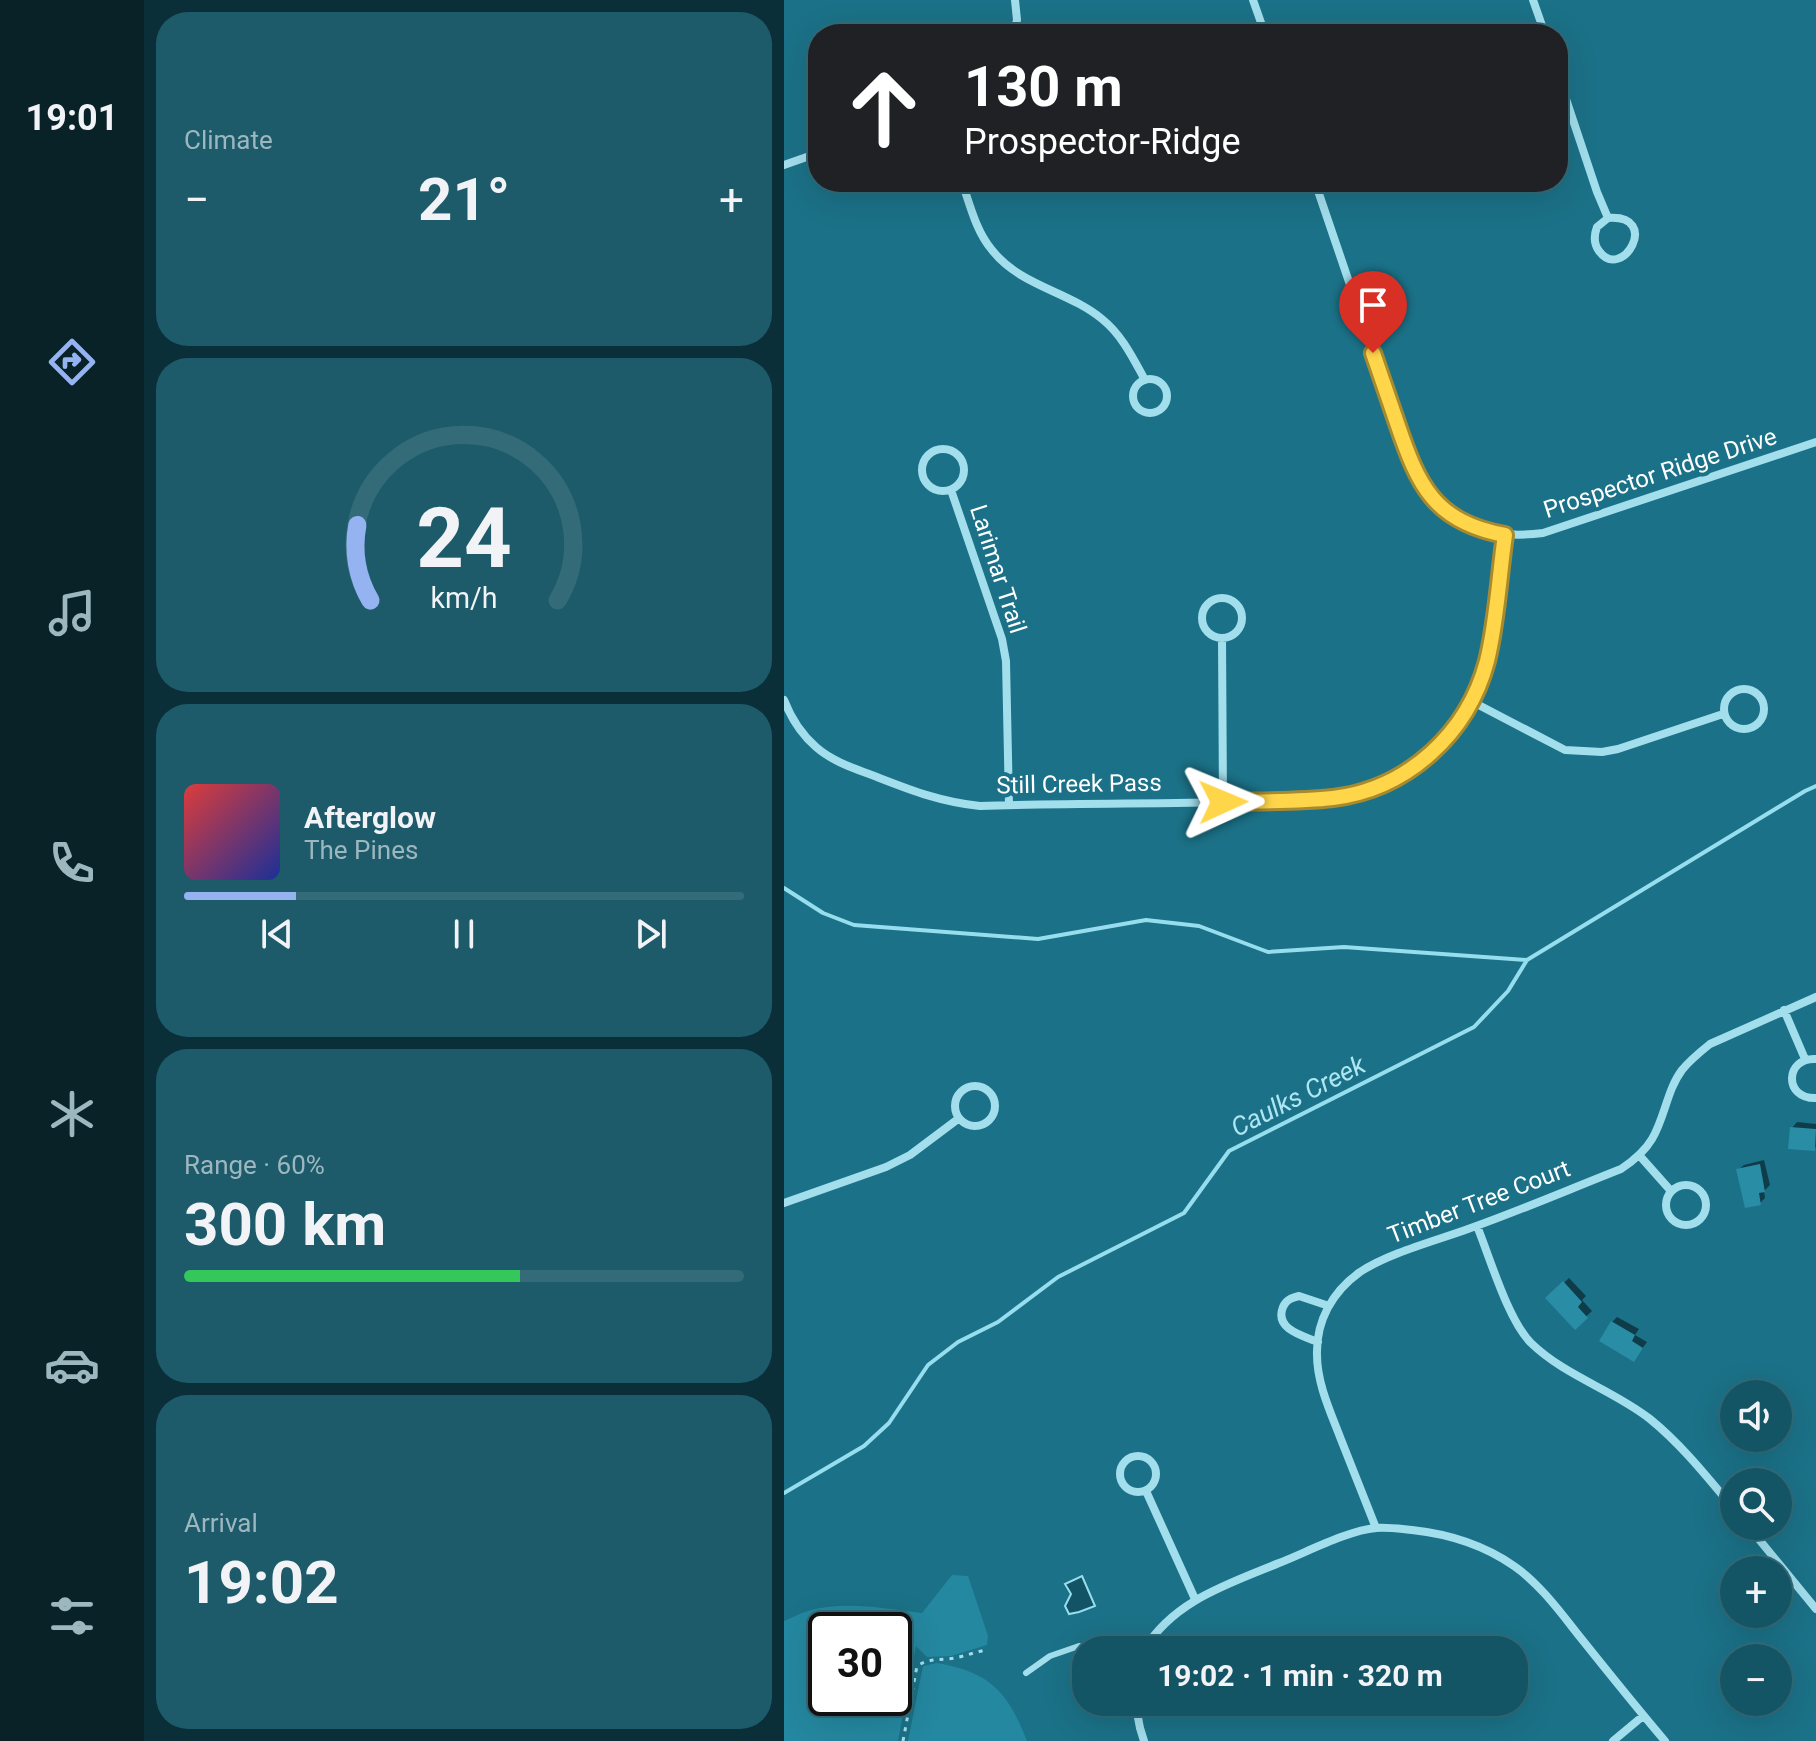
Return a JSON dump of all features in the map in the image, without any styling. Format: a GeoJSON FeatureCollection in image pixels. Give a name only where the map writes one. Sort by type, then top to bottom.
{"type":"FeatureCollection","features":[{"type":"Feature","properties":{"kind":"street"},"geometry":{"type":"LineString","coordinates":[[1015,0],[1016,24]]}},
{"type":"Feature","properties":{"kind":"street"},"geometry":{"type":"LineString","coordinates":[[1253,0],[1261,24]]}},
{"type":"Feature","properties":{"kind":"street"},"geometry":{"type":"LineString","coordinates":[[1533,0],[1541,24]]}},
{"type":"Feature","properties":{"kind":"street"},"geometry":{"type":"LineString","coordinates":[[1568,105],[1608,218]]}},
{"type":"Feature","properties":{"kind":"street"},"geometry":{"type":"LineString","coordinates":[[784,165],[808,157]]}},
{"type":"Feature","properties":{"kind":"street"},"geometry":{"type":"LineString","coordinates":[[965,192],[977,226],[991,250],[1013,271],[1100,316],[1129,349],[1145,380]]}},
{"type":"Feature","properties":{"kind":"street","name":"Prospector Ridge Drive"},"geometry":{"type":"LineString","coordinates":[[1318,192],[1412,467],[1435,501],[1452,515],[1475,527],[1505,535],[1524,536],[1560,529],[1816,442]]}},
{"type":"Feature","properties":{"kind":"street"},"geometry":{"type":"LineString","coordinates":[[1608,218],[1625,220],[1634,231],[1633,247],[1622,257],[1603,255],[1594,241],[1597,227],[1608,218]]}},
{"type":"Feature","properties":{"kind":"street"},"geometry":{"type":"LineString","coordinates":[[1145,380],[1156,380],[1167,393],[1165,405],[1156,413],[1140,411],[1133,401],[1135,387],[1145,380]]}},
{"type":"Feature","properties":{"kind":"street"},"geometry":{"type":"LineString","coordinates":[[936,450],[953,451],[964,463],[963,479],[951,490],[942,492],[931,488],[923,477],[922,464],[936,450]]}},
{"type":"Feature","properties":{"kind":"street","name":"Larimar Trail"},"geometry":{"type":"LineString","coordinates":[[951,490],[1002,639],[1006,661],[1009,805]]}},
{"type":"Feature","properties":{"kind":"street","name":"Still Creek Pass"},"geometry":{"type":"LineString","coordinates":[[784,700],[792,718],[816,748],[849,766],[953,803],[980,806],[1333,798],[1376,788],[1406,772],[1432,753],[1461,720],[1487,660],[1505,535]]}},
{"type":"Feature","properties":{"kind":"street"},"geometry":{"type":"LineString","coordinates":[[1220,598],[1234,602],[1241,612],[1236,631],[1222,638],[1209,634],[1202,622],[1204,609],[1209,602],[1220,598]]}},
{"type":"Feature","properties":{"kind":"street"},"geometry":{"type":"LineString","coordinates":[[1222,638],[1223,802]]}},
{"type":"Feature","properties":{"kind":"street"},"geometry":{"type":"LineString","coordinates":[[1746,688],[1754,691],[1764,703],[1762,718],[1752,728],[1734,728],[1727,723],[1723,714],[1730,695],[1738,690],[1746,688]]}},
{"type":"Feature","properties":{"kind":"street"},"geometry":{"type":"LineString","coordinates":[[1471,701],[1565,750],[1582,752],[1618,749],[1723,714]]}},
{"type":"Feature","properties":{"kind":"street","name":"Timber Tree Court"},"geometry":{"type":"LineString","coordinates":[[1376,1528],[1327,1402],[1317,1357],[1323,1316],[1344,1287],[1359,1273],[1379,1262],[1621,1169],[1639,1155],[1651,1140],[1678,1077],[1696,1056],[1710,1044],[1816,997]]}},
{"type":"Feature","properties":{"kind":"street"},"geometry":{"type":"LineString","coordinates":[[1784,1010],[1805,1059]]}},
{"type":"Feature","properties":{"kind":"street"},"geometry":{"type":"LineString","coordinates":[[1816,1059],[1805,1059],[1792,1074],[1793,1087],[1803,1096],[1816,1098]]}},
{"type":"Feature","properties":{"kind":"street"},"geometry":{"type":"LineString","coordinates":[[983,1087],[993,1096],[995,1110],[988,1122],[974,1126],[958,1119],[955,1101],[963,1089],[983,1087]]}},
{"type":"Feature","properties":{"kind":"street"},"geometry":{"type":"LineString","coordinates":[[784,1203],[886,1167],[910,1155],[958,1119]]}},
{"type":"Feature","properties":{"kind":"street"},"geometry":{"type":"LineString","coordinates":[[1639,1155],[1671,1191]]}},
{"type":"Feature","properties":{"kind":"street"},"geometry":{"type":"LineString","coordinates":[[1685,1184],[1703,1193],[1707,1207],[1700,1220],[1683,1225],[1671,1218],[1666,1203],[1671,1191],[1685,1184]]}},
{"type":"Feature","properties":{"kind":"street"},"geometry":{"type":"LineString","coordinates":[[1477,1226],[1509,1308],[1530,1342],[1561,1365],[1649,1418],[1720,1492]]}},
{"type":"Feature","properties":{"kind":"street"},"geometry":{"type":"LineString","coordinates":[[1318,1342],[1287,1328],[1281,1317],[1282,1310],[1287,1301],[1299,1296],[1329,1306]]}},
{"type":"Feature","properties":{"kind":"street"},"geometry":{"type":"LineString","coordinates":[[1145,1457],[1154,1466],[1156,1476],[1146,1491],[1129,1491],[1121,1482],[1120,1468],[1128,1458],[1145,1457]]}},
{"type":"Feature","properties":{"kind":"street"},"geometry":{"type":"LineString","coordinates":[[1146,1491],[1195,1599]]}},
{"type":"Feature","properties":{"kind":"street"},"geometry":{"type":"LineString","coordinates":[[1154,1636],[1163,1624],[1195,1599],[1353,1533],[1376,1528],[1423,1531],[1491,1551],[1517,1568],[1542,1591],[1665,1741]]}},
{"type":"Feature","properties":{"kind":"street"},"geometry":{"type":"LineString","coordinates":[[1759,1540],[1816,1609]]}},
{"type":"Feature","properties":{"kind":"street"},"geometry":{"type":"LineString","coordinates":[[1138,1716],[1144,1741]]}},
{"type":"Feature","properties":{"kind":"street"},"geometry":{"type":"LineString","coordinates":[[1613,1741],[1643,1716]]}},
{"type":"Feature","properties":{"kind":"lane"},"geometry":{"type":"LineString","coordinates":[[1026,1673],[1050,1656],[1072,1648]]}},
{"type":"Feature","properties":{"kind":"path"},"geometry":{"type":"LineString","coordinates":[[903,1741],[917,1666],[937,1658],[947,1659],[986,1650]]}},
{"type":"Feature","properties":{"kind":"shaded area"},"geometry":{"type":"Polygon","coordinates":[[[952,1575],[968,1576],[988,1636],[987,1645],[951,1656],[927,1657],[916,1646],[912,1667],[912,1612],[808,1612],[808,1716],[903,1716],[898,1741],[784,1741],[784,1621],[808,1611],[822,1608],[865,1606],[922,1613],[952,1575]]]}},
{"type":"Feature","properties":{"kind":"shaded area"},"geometry":{"type":"Polygon","coordinates":[[[1082,1576],[1095,1606],[1069,1614],[1065,1606],[1071,1594],[1065,1584],[1082,1576]]]}},
{"type":"Feature","properties":{"kind":"shaded area"},"geometry":{"type":"Polygon","coordinates":[[[937,1663],[971,1672],[995,1687],[1012,1709],[1027,1741],[908,1741],[923,1666],[937,1663]]]}},
{"type":"Feature","properties":{"kind":"building"},"geometry":{"type":"Polygon","coordinates":[[[1790,1127],[1816,1129],[1815,1151],[1788,1149],[1790,1127]]]}},
{"type":"Feature","properties":{"kind":"building"},"geometry":{"type":"Polygon","coordinates":[[[1760,1164],[1765,1192],[1759,1193],[1761,1205],[1745,1208],[1736,1169],[1760,1164]]]}},
{"type":"Feature","properties":{"kind":"building"},"geometry":{"type":"Polygon","coordinates":[[[1563,1281],[1582,1302],[1578,1307],[1588,1318],[1575,1330],[1545,1298],[1563,1281]]]}},
{"type":"Feature","properties":{"kind":"building"},"geometry":{"type":"Polygon","coordinates":[[[1611,1321],[1635,1335],[1632,1341],[1643,1348],[1634,1362],[1599,1341],[1611,1321]]]}},
{"type":"Feature","properties":{"kind":"waterway","name":"Caulks Creek"},"geometry":{"type":"LineString","coordinates":[[784,1493],[864,1446],[889,1423],[928,1365],[958,1342],[998,1322],[1058,1277],[1184,1213],[1229,1151],[1474,1027],[1508,991],[1527,960],[1816,786]]}},
{"type":"Feature","properties":{"kind":"waterway"},"geometry":{"type":"LineString","coordinates":[[784,888],[823,913],[854,925],[1038,939],[1146,920],[1199,926],[1268,952],[1344,947],[1527,960]]}},
{"type":"Feature","properties":{"kind":"route"},"geometry":{"type":"LineString","coordinates":[[1223,802],[1333,798],[1376,788],[1397,778],[1432,753],[1461,720],[1480,681],[1493,626],[1505,535],[1475,527],[1452,515],[1435,501],[1423,485],[1412,467],[1373,353]]}}]}
